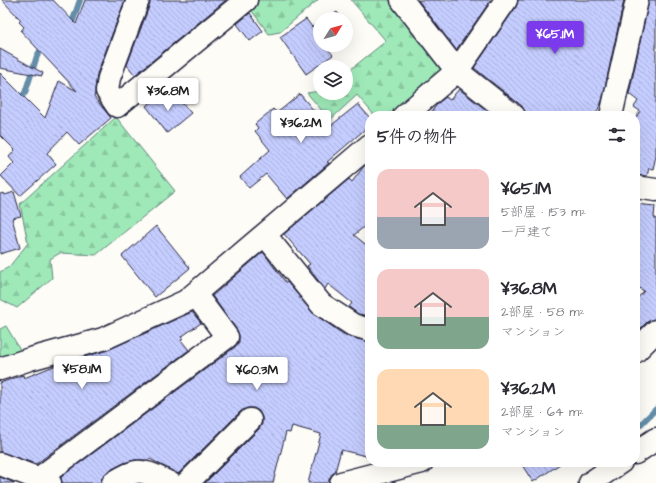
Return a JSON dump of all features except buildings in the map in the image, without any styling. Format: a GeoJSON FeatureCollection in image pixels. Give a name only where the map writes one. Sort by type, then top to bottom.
{"type":"FeatureCollection","features":[{"type":"Feature","properties":{"kind":"street"},"geometry":{"type":"LineString","coordinates":[[138,0],[109,78],[107,91],[117,106],[246,0]]}},
{"type":"Feature","properties":{"kind":"street"},"geometry":{"type":"LineString","coordinates":[[402,0],[457,71],[508,111]]}},
{"type":"Feature","properties":{"kind":"street"},"geometry":{"type":"LineString","coordinates":[[410,111],[457,71],[506,0]]}},
{"type":"Feature","properties":{"kind":"street"},"geometry":{"type":"LineString","coordinates":[[612,111],[637,0]]}},
{"type":"Feature","properties":{"kind":"street"},"geometry":{"type":"LineString","coordinates":[[0,369],[30,359],[103,339],[186,301],[204,284],[365,153]]}},
{"type":"Feature","properties":{"kind":"street"},"geometry":{"type":"LineString","coordinates":[[640,188],[656,190]]}},
{"type":"Feature","properties":{"kind":"street"},"geometry":{"type":"LineString","coordinates":[[265,235],[321,304],[353,325],[365,329]]}},
{"type":"Feature","properties":{"kind":"street"},"geometry":{"type":"LineString","coordinates":[[0,464],[44,481],[227,337],[195,294]]}},
{"type":"Feature","properties":{"kind":"street"},"geometry":{"type":"LineString","coordinates":[[640,347],[656,331]]}},
{"type":"Feature","properties":{"kind":"street"},"geometry":{"type":"LineString","coordinates":[[188,483],[250,420]]}},
{"type":"Feature","properties":{"kind":"street"},"geometry":{"type":"LineString","coordinates":[[640,450],[656,439]]}},
{"type":"Feature","properties":{"kind":"street"},"geometry":{"type":"LineString","coordinates":[[341,483],[403,467]]}},
{"type":"Feature","properties":{"kind":"street"},"geometry":{"type":"LineString","coordinates":[[590,483],[614,467]]}},
{"type":"Feature","properties":{"kind":"street"},"geometry":{"type":"LineString","coordinates":[[113,483],[132,472],[139,471],[170,483]]}},
{"type":"Feature","properties":{"kind":"green space"},"geometry":{"type":"Polygon","coordinates":[[[257,0],[318,0],[280,32],[269,34],[249,7],[257,0]]]}},
{"type":"Feature","properties":{"kind":"green space"},"geometry":{"type":"Polygon","coordinates":[[[351,0],[389,0],[440,67],[442,75],[399,111],[371,111],[357,95],[353,99],[353,67],[386,41],[351,0]]]}},
{"type":"Feature","properties":{"kind":"green space"},"geometry":{"type":"Polygon","coordinates":[[[313,92],[313,100],[352,100],[330,120],[307,93],[313,92]]]}},
{"type":"Feature","properties":{"kind":"green space"},"geometry":{"type":"Polygon","coordinates":[[[116,117],[175,191],[96,255],[60,253],[50,259],[52,278],[17,308],[0,299],[0,272],[9,267],[28,243],[20,204],[116,117]]]}},
{"type":"Feature","properties":{"kind":"green space"},"geometry":{"type":"Polygon","coordinates":[[[6,326],[21,351],[0,357],[0,329],[6,326]]]}},
{"type":"Feature","properties":{"kind":"waterway"},"geometry":{"type":"LineString","coordinates":[[68,25],[73,20],[80,0]]}},
{"type":"Feature","properties":{"kind":"waterway"},"geometry":{"type":"LineString","coordinates":[[17,101],[25,93],[37,56],[40,51],[46,47]]}},
{"type":"Feature","properties":{"kind":"waterway"},"geometry":{"type":"LineString","coordinates":[[640,424],[656,409]]}}]}
